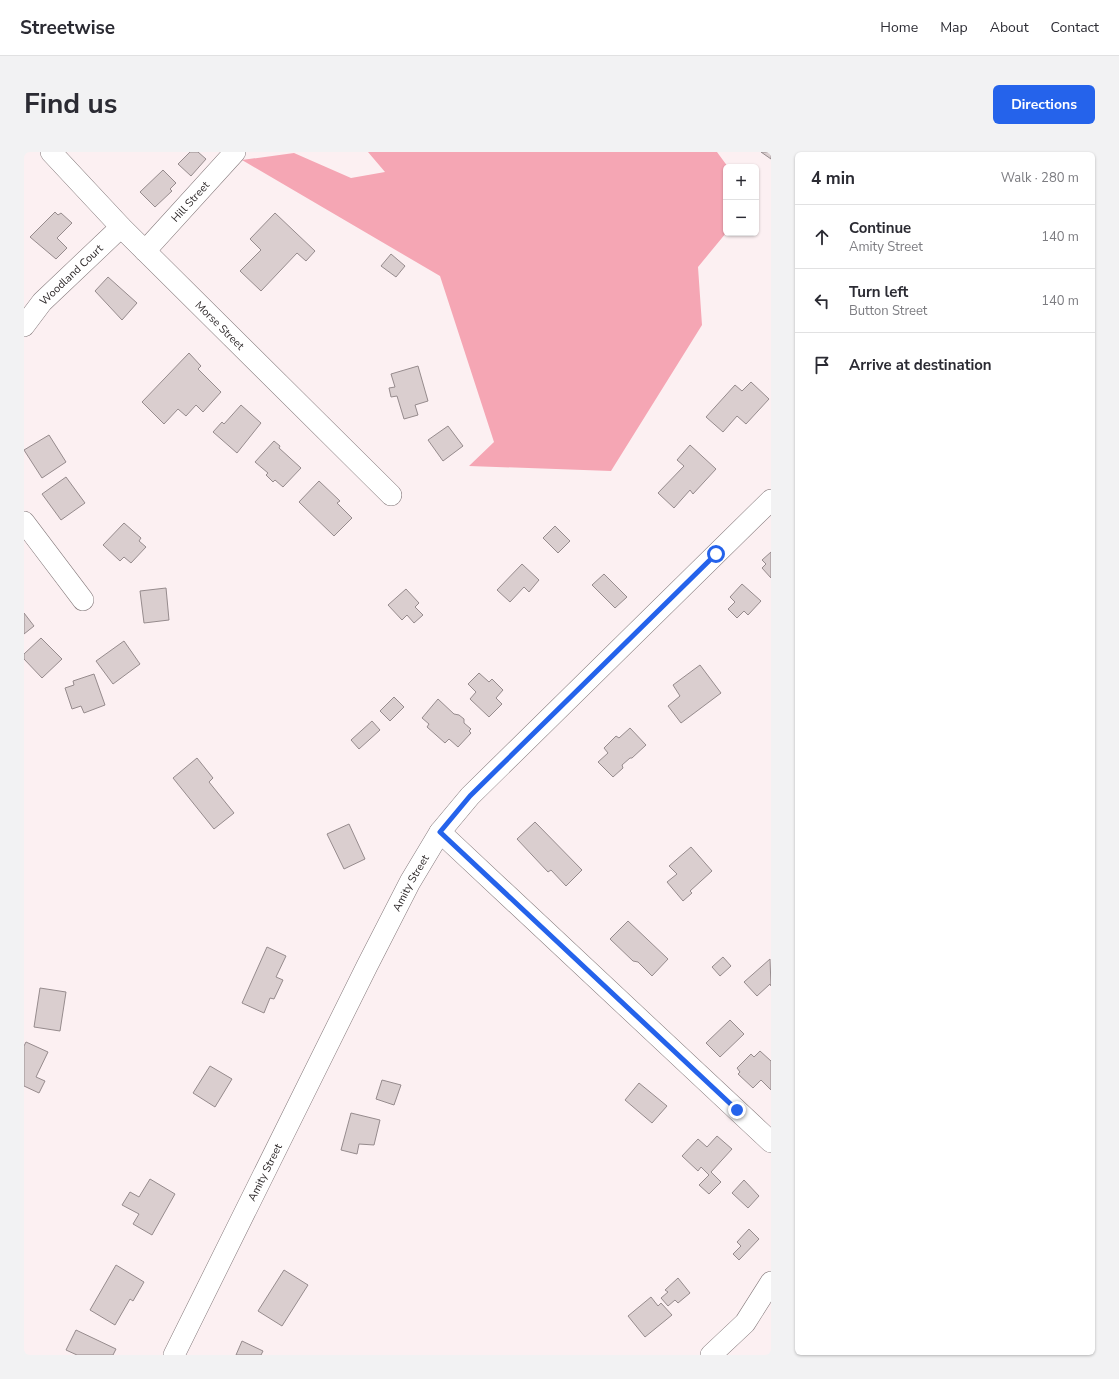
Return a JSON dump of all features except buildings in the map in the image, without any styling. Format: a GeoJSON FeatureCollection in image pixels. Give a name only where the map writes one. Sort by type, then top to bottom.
{"type":"FeatureCollection","features":[{"type":"Feature","properties":{"kind":"street","name":"Morse Street"},"geometry":{"type":"LineString","coordinates":[[51,152],[121,227],[391,495]]}},
{"type":"Feature","properties":{"kind":"street","name":"Hill Street"},"geometry":{"type":"LineString","coordinates":[[145,250],[235,152]]}},
{"type":"Feature","properties":{"kind":"street","name":"Woodland Court"},"geometry":{"type":"LineString","coordinates":[[24,326],[42,302],[121,227]]}},
{"type":"Feature","properties":{"kind":"street","name":"Amity Street"},"geometry":{"type":"LineString","coordinates":[[174,1355],[367,966],[410,882],[440,832],[470,796],[771,500]]}},
{"type":"Feature","properties":{"kind":"street"},"geometry":{"type":"LineString","coordinates":[[24,522],[83,600]]}},
{"type":"Feature","properties":{"kind":"street"},"geometry":{"type":"LineString","coordinates":[[440,832],[771,1142]]}},
{"type":"Feature","properties":{"kind":"street"},"geometry":{"type":"LineString","coordinates":[[711,1355],[745,1322],[771,1282]]}},
{"type":"Feature","properties":{"kind":"shaded area"},"geometry":{"type":"Polygon","coordinates":[[[368,152],[717,152],[726,164],[723,164],[724,236],[698,267],[702,325],[611,471],[469,466],[494,442],[440,276],[242,160],[294,153],[351,178],[385,172],[368,152]]]}},
{"type":"Feature","properties":{"kind":"route"},"geometry":{"type":"LineString","coordinates":[[716,554],[470,796],[440,832],[737,1110]]}}]}
